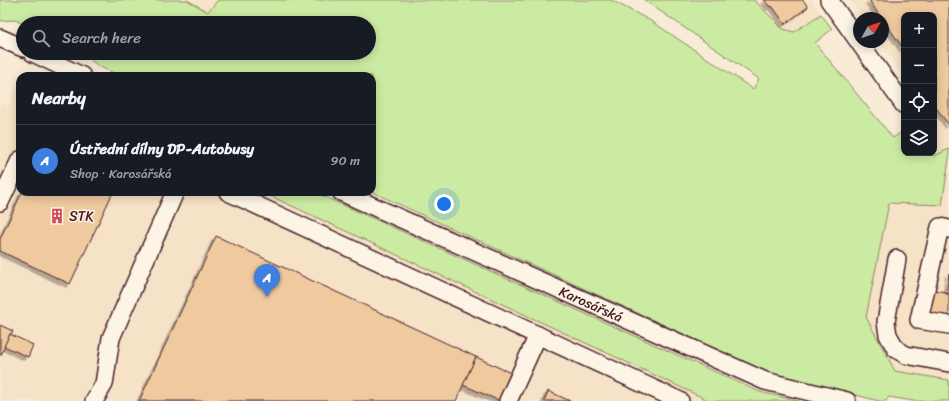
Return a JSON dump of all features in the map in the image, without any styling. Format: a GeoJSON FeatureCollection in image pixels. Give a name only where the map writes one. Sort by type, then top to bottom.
{"type":"FeatureCollection","features":[{"type":"Feature","properties":{"kind":"street"},"geometry":{"type":"LineString","coordinates":[[829,0],[901,101]]}},
{"type":"Feature","properties":{"kind":"street"},"geometry":{"type":"LineString","coordinates":[[0,38],[16,45]]}},
{"type":"Feature","properties":{"kind":"street"},"geometry":{"type":"LineString","coordinates":[[44,60],[63,72]]}},
{"type":"Feature","properties":{"kind":"street"},"geometry":{"type":"LineString","coordinates":[[0,202],[16,168]]}},
{"type":"Feature","properties":{"kind":"street"},"geometry":{"type":"LineString","coordinates":[[94,401],[104,384],[110,338],[173,196]]}},
{"type":"Feature","properties":{"kind":"street"},"geometry":{"type":"LineString","coordinates":[[237,196],[680,401]]}},
{"type":"Feature","properties":{"kind":"street","name":"Karosářská"},"geometry":{"type":"LineString","coordinates":[[350,196],[765,381],[847,401]]}},
{"type":"Feature","properties":{"kind":"street"},"geometry":{"type":"LineString","coordinates":[[949,229],[940,228],[919,320],[949,325]]}},
{"type":"Feature","properties":{"kind":"street"},"geometry":{"type":"LineString","coordinates":[[896,259],[886,322],[888,335],[896,349],[906,355],[949,363]]}},
{"type":"Feature","properties":{"kind":"street"},"geometry":{"type":"LineString","coordinates":[[508,401],[538,335]]}},
{"type":"Feature","properties":{"kind":"shaded area"},"geometry":{"type":"Polygon","coordinates":[[[187,0],[218,0],[208,12],[187,0]]]}},
{"type":"Feature","properties":{"kind":"shaded area"},"geometry":{"type":"Polygon","coordinates":[[[754,0],[812,0],[821,14],[794,32],[783,29],[754,0]]]}},
{"type":"Feature","properties":{"kind":"shaded area"},"geometry":{"type":"Polygon","coordinates":[[[850,0],[949,0],[949,149],[937,155],[937,12],[901,12],[901,73],[884,48],[889,48],[889,12],[859,12],[850,0]]]}},
{"type":"Feature","properties":{"kind":"shaded area"},"geometry":{"type":"Polygon","coordinates":[[[16,89],[16,196],[271,196],[710,401],[0,401],[0,102],[8,106],[16,89]]]}},
{"type":"Feature","properties":{"kind":"shaded area"},"geometry":{"type":"Polygon","coordinates":[[[949,159],[949,380],[895,371],[866,317],[889,202],[949,159]]]}},
{"type":"Feature","properties":{"kind":"green space"},"geometry":{"type":"Polygon","coordinates":[[[0,0],[187,0],[208,12],[218,0],[611,0],[651,21],[753,89],[759,79],[644,0],[754,0],[783,29],[794,32],[821,14],[832,29],[815,43],[893,138],[901,133],[901,156],[937,156],[937,155],[949,149],[949,159],[942,205],[889,203],[866,317],[895,371],[949,380],[949,401],[913,401],[889,397],[886,401],[879,401],[769,373],[376,194],[376,72],[112,72],[98,66],[91,60],[376,60],[376,16],[16,16],[15,20],[0,21],[0,0]]]}},
{"type":"Feature","properties":{"kind":"green space"},"geometry":{"type":"Polygon","coordinates":[[[271,196],[323,196],[760,392],[799,401],[710,401],[271,196]]]}},
{"type":"Feature","properties":{"kind":"building"},"geometry":{"type":"Polygon","coordinates":[[[764,0],[803,0],[808,7],[785,24],[772,6],[770,7],[764,0]]]}},
{"type":"Feature","properties":{"kind":"building"},"geometry":{"type":"Polygon","coordinates":[[[869,0],[949,0],[949,125],[937,109],[937,12],[901,12],[901,45],[889,28],[889,12],[877,12],[869,0]]]}},
{"type":"Feature","properties":{"kind":"building","name":"STK"},"geometry":{"type":"Polygon","coordinates":[[[20,196],[111,196],[70,284],[0,251],[0,239],[20,196]]]}},
{"type":"Feature","properties":{"kind":"building"},"geometry":{"type":"Polygon","coordinates":[[[216,236],[476,357],[456,401],[139,401],[216,236]]]}},
{"type":"Feature","properties":{"kind":"building"},"geometry":{"type":"Polygon","coordinates":[[[949,273],[949,294],[946,294],[949,273]]]}},
{"type":"Feature","properties":{"kind":"building"},"geometry":{"type":"Polygon","coordinates":[[[933,290],[946,292],[946,294],[949,294],[949,316],[930,313],[933,290]]]}},
{"type":"Feature","properties":{"kind":"building"},"geometry":{"type":"Polygon","coordinates":[[[0,325],[13,331],[10,334],[1,355],[0,354],[0,325]]]}},
{"type":"Feature","properties":{"kind":"building"},"geometry":{"type":"Polygon","coordinates":[[[10,334],[33,345],[28,357],[4,346],[10,334]]]}},
{"type":"Feature","properties":{"kind":"building"},"geometry":{"type":"Polygon","coordinates":[[[476,357],[513,374],[500,401],[463,385],[476,357]]]}},
{"type":"Feature","properties":{"kind":"building"},"geometry":{"type":"Polygon","coordinates":[[[548,391],[570,401],[544,401],[548,391]]]}},
{"type":"Feature","properties":{"kind":"place","name":"STK"},"geometry":{"type":"Point","coordinates":[57,216]}},
{"type":"Feature","properties":{"kind":"place","name":"Ústřední dílny DP-Autobusy"},"geometry":{"type":"Point","coordinates":[267,297]}}]}
